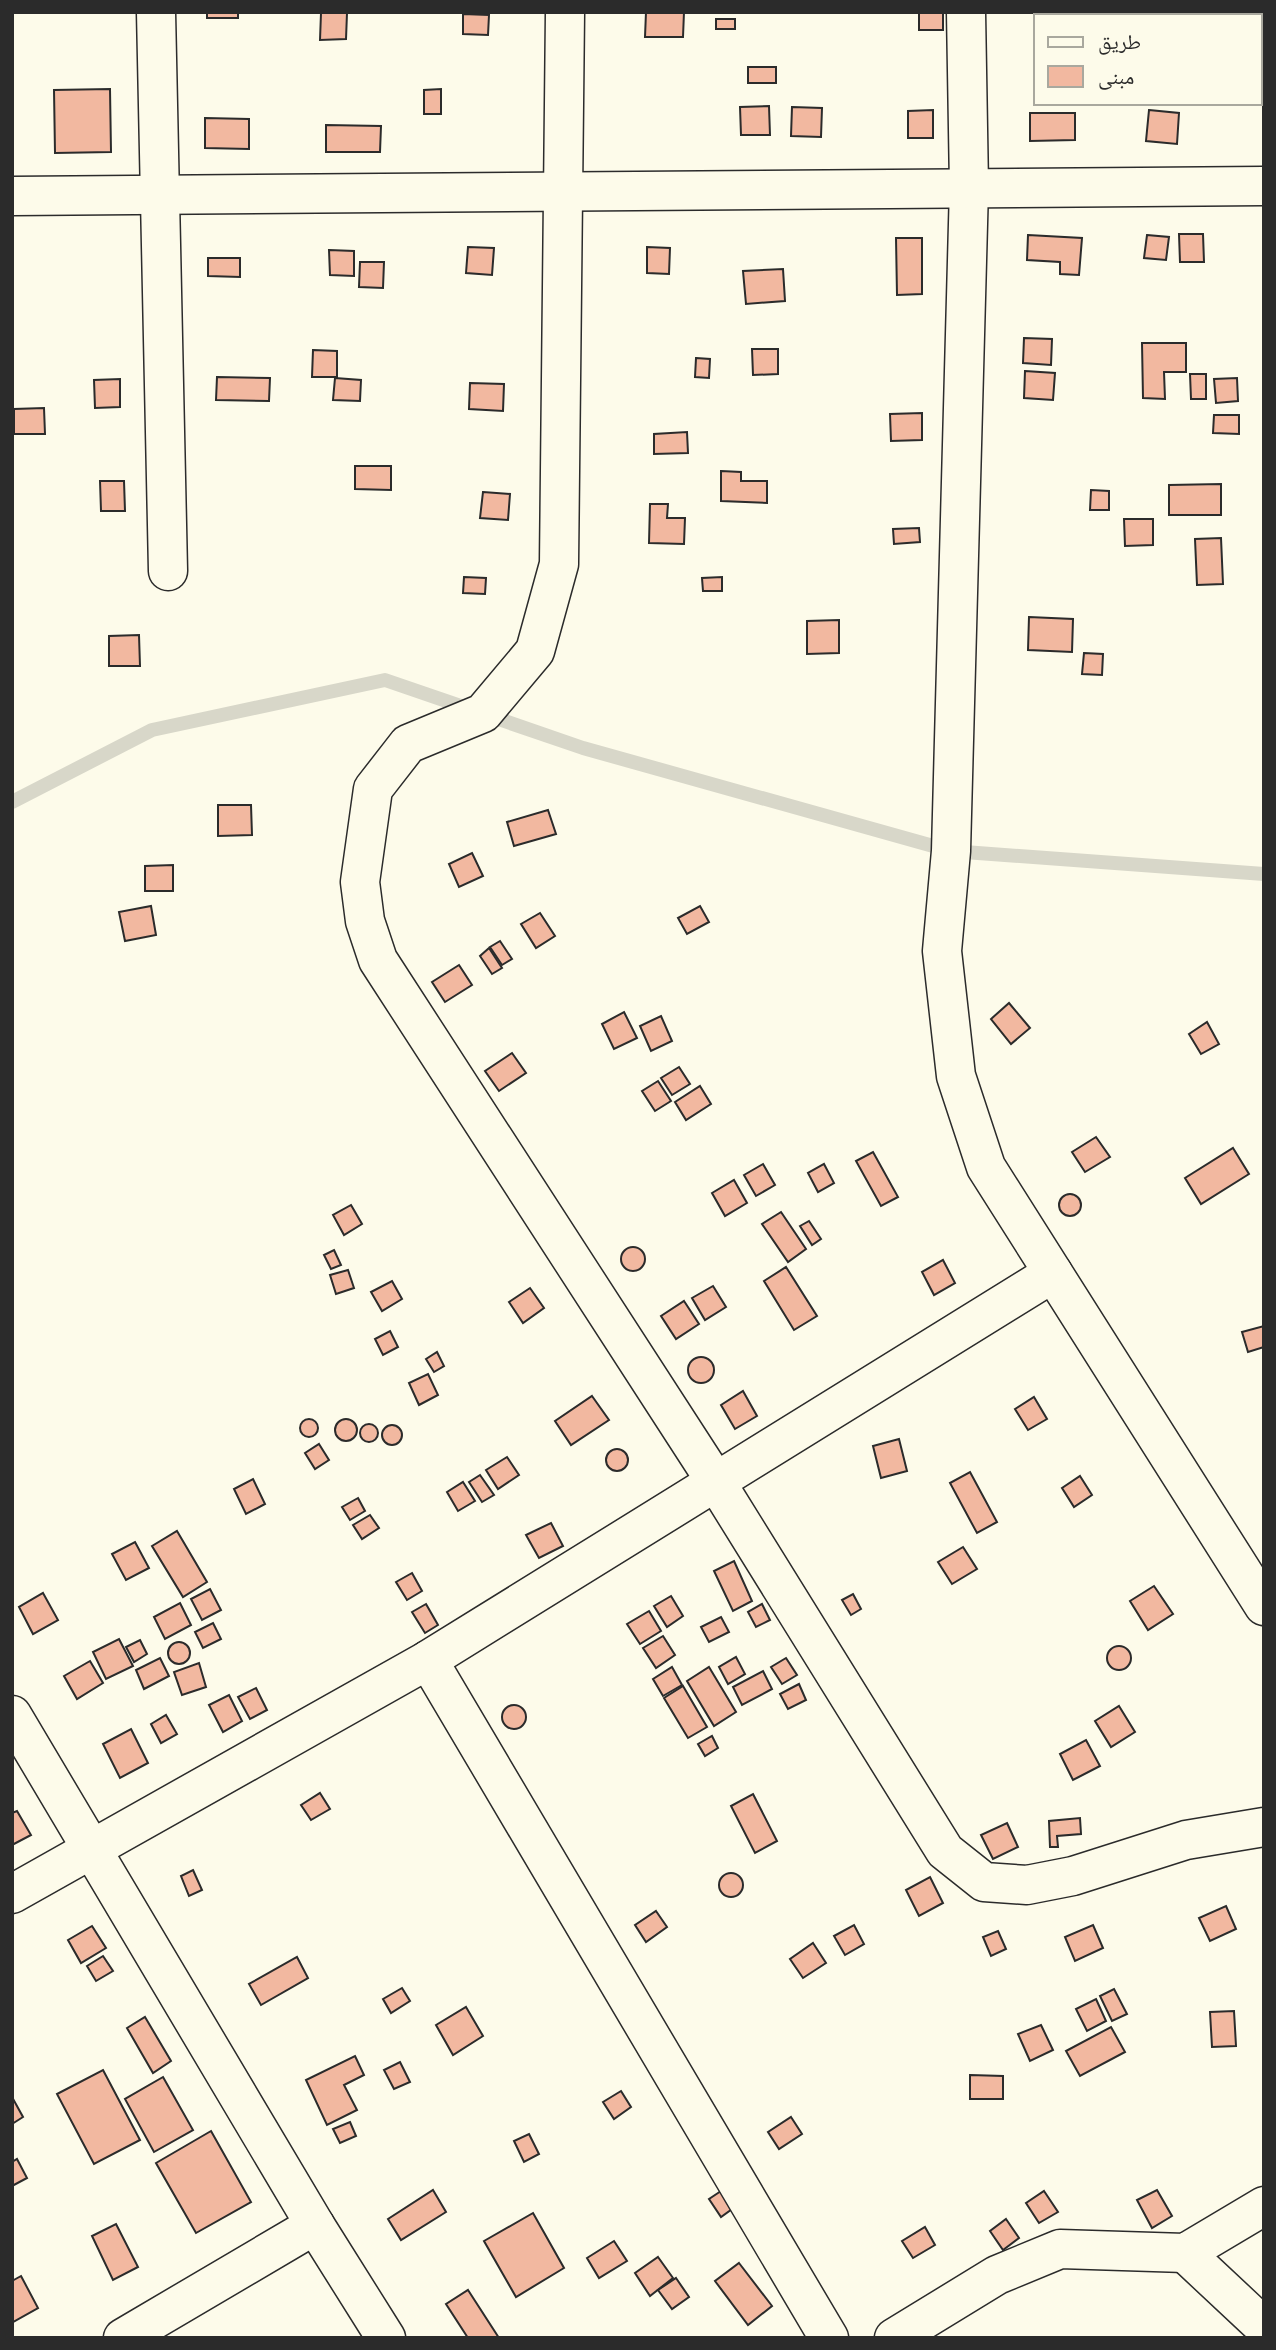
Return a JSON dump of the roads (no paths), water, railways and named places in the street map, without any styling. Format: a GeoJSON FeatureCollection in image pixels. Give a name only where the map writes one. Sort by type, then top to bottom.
{"type":"FeatureCollection","features":[{"type":"Feature","properties":{"kind":"street"},"geometry":{"type":"LineString","coordinates":[[156,12],[168,571]]}},
{"type":"Feature","properties":{"kind":"street"},"geometry":{"type":"LineString","coordinates":[[565,12],[559,564],[535,651],[483,713],[408,744],[373,789],[360,882],[365,921],[378,960],[716,1482],[945,1851],[984,1882],[1027,1885],[1073,1876],[1186,1840],[1264,1827]]}},
{"type":"Feature","properties":{"kind":"street"},"geometry":{"type":"LineString","coordinates":[[966,12],[969,187],[951,851],[942,951],[956,1076],[986,1167],[1264,1606]]}},
{"type":"Feature","properties":{"kind":"street"},"geometry":{"type":"LineString","coordinates":[[12,196],[1264,186]]}},
{"type":"Feature","properties":{"kind":"street"},"geometry":{"type":"LineString","coordinates":[[12,1894],[428,1660],[1053,1273]]}},
{"type":"Feature","properties":{"kind":"street"},"geometry":{"type":"LineString","coordinates":[[428,1660],[814,2333]]}},
{"type":"Feature","properties":{"kind":"street"},"geometry":{"type":"LineString","coordinates":[[12,1715],[315,2225],[386,2338]]}},
{"type":"Feature","properties":{"kind":"street"},"geometry":{"type":"LineString","coordinates":[[894,2338],[997,2275],[1060,2249],[1185,2253],[1264,2206]]}},
{"type":"Feature","properties":{"kind":"street"},"geometry":{"type":"LineString","coordinates":[[123,2338],[315,2225]]}},
{"type":"Feature","properties":{"kind":"street"},"geometry":{"type":"LineString","coordinates":[[1185,2253],[1264,2327]]}},
{"type":"Feature","properties":{"kind":"waterway"},"geometry":{"type":"LineString","coordinates":[[12,802],[152,730],[385,680],[583,748],[951,851],[1264,874]]}}]}
